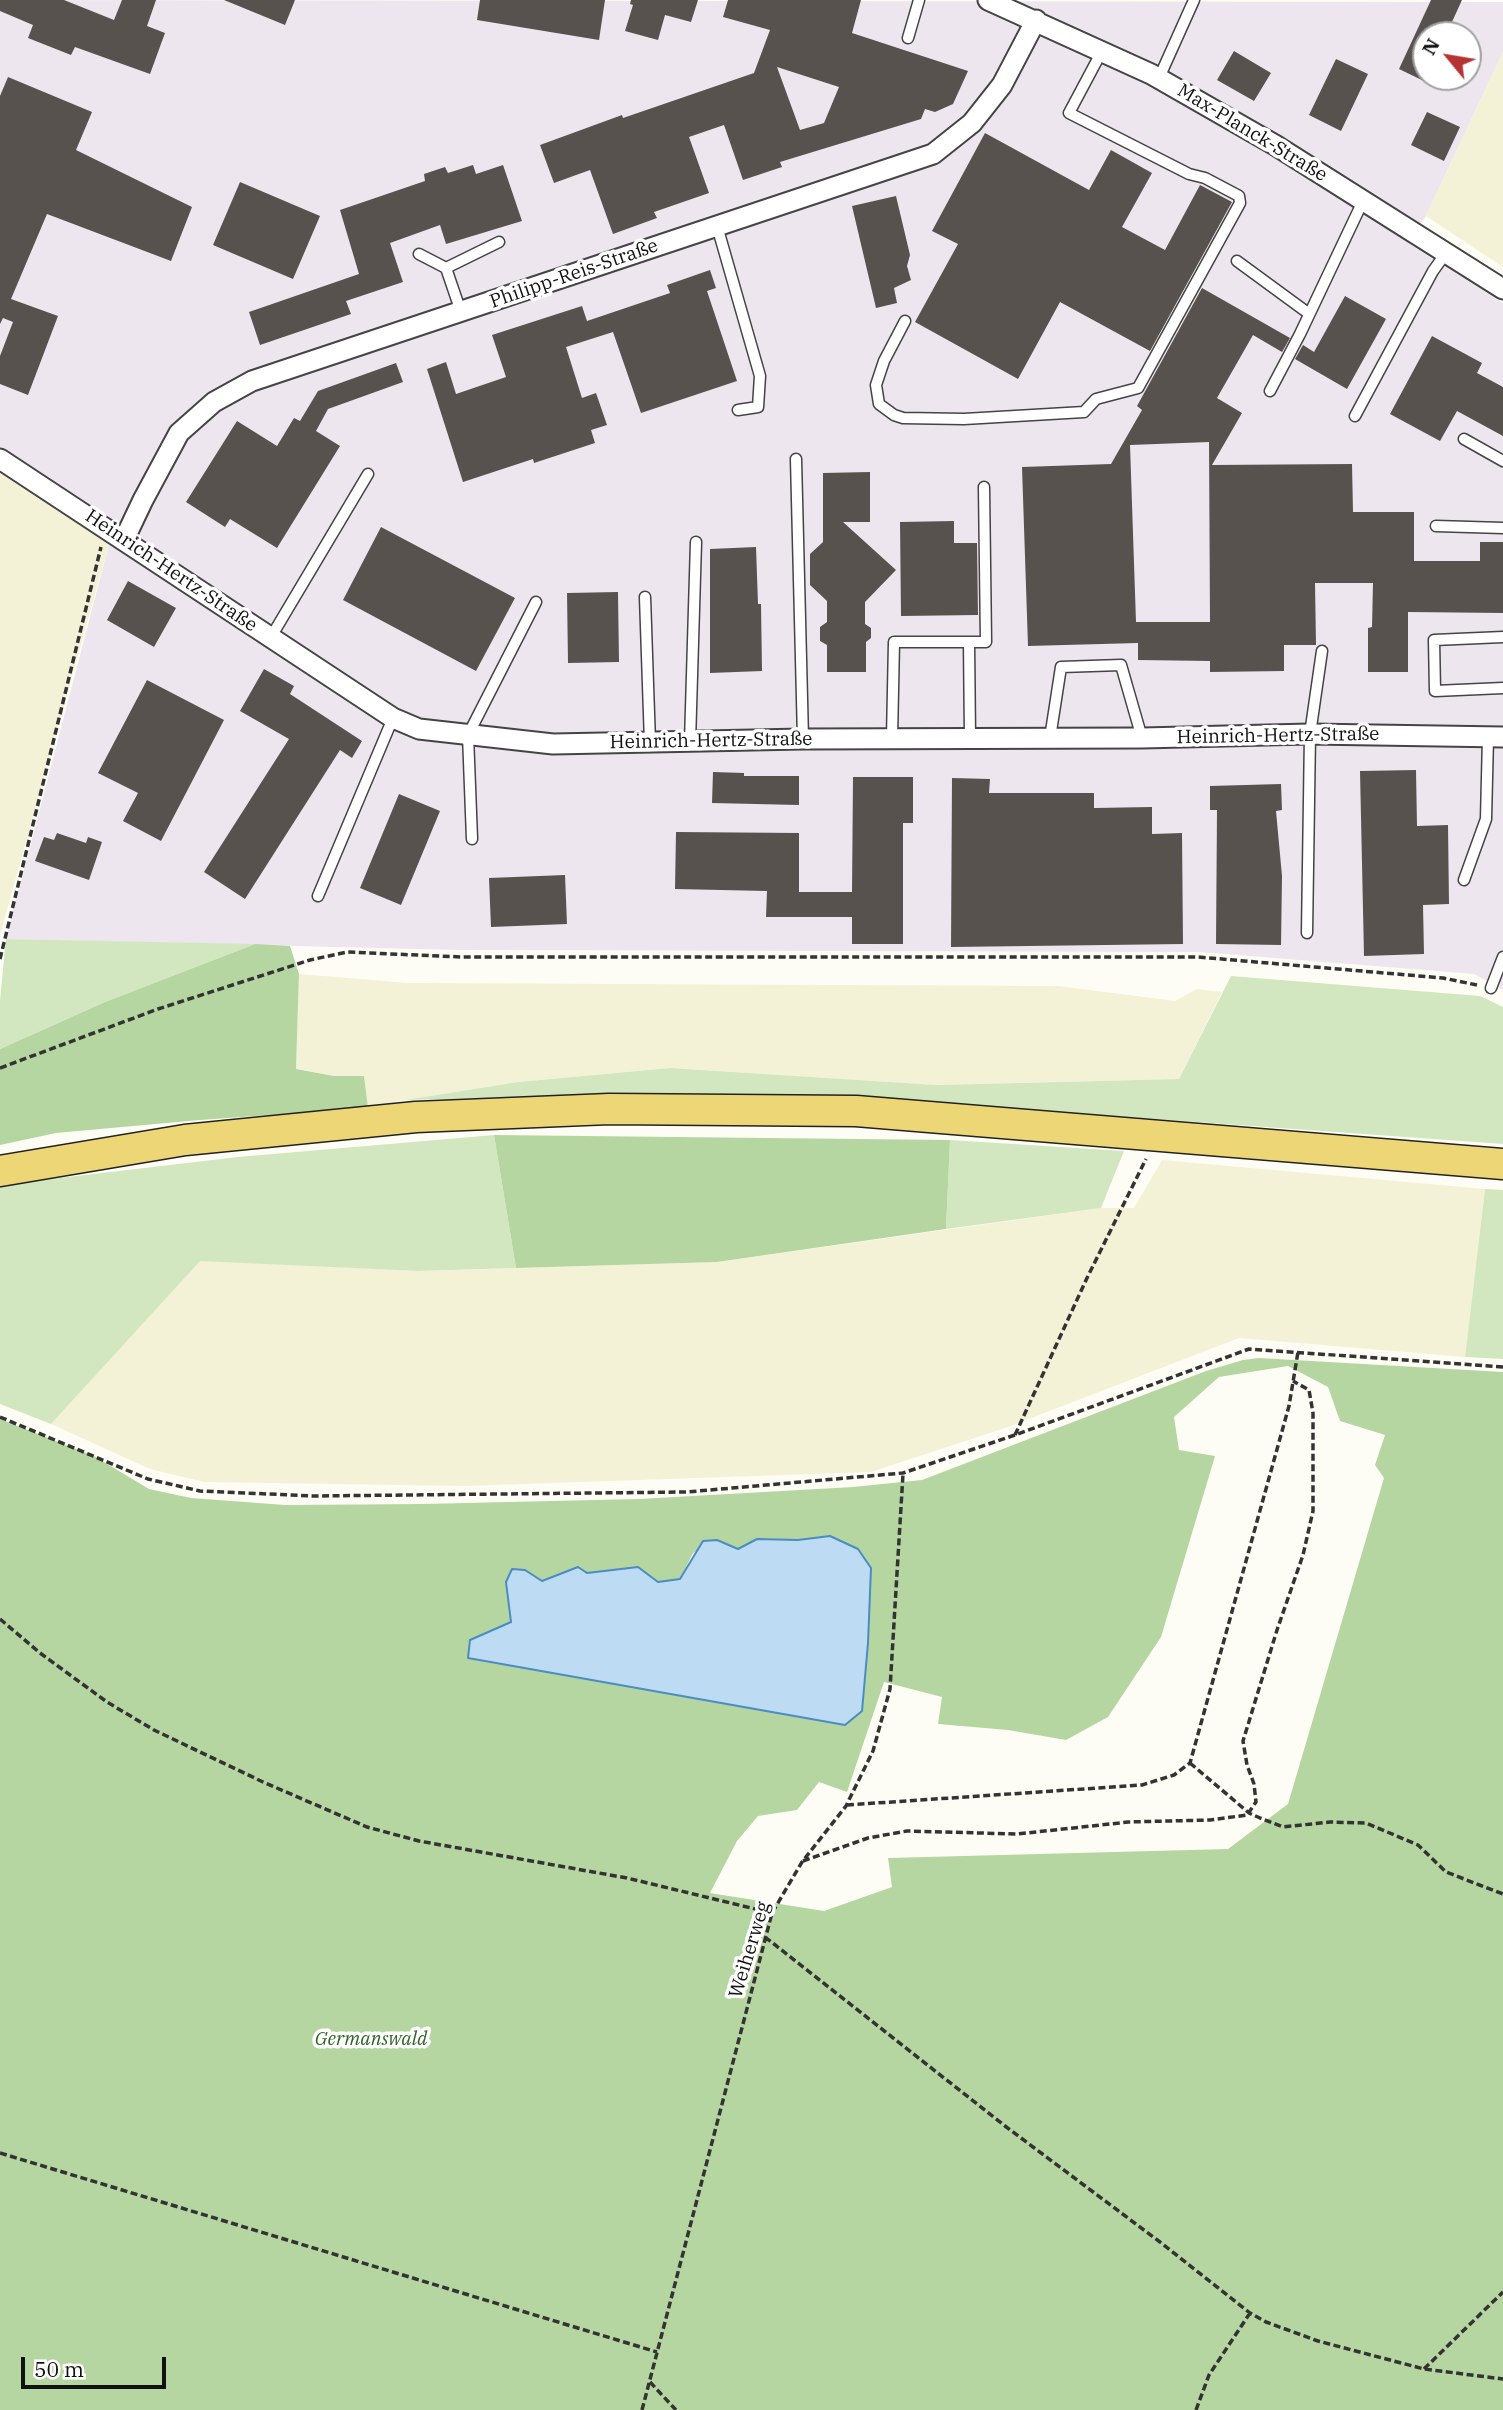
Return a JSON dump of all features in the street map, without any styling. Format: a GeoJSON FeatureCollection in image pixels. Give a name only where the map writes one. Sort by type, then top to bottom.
{"type":"FeatureCollection","features":[{"type":"Feature","properties":{"kind":"main road"},"geometry":{"type":"LineString","coordinates":[[0,1171],[198,1139],[416,1117],[609,1109],[856,1111],[1503,1164]]}},
{"type":"Feature","properties":{"kind":"street","name":"Max-Planck-Straße"},"geometry":{"type":"LineString","coordinates":[[988,0],[1159,78],[1275,145],[1503,289]]}},
{"type":"Feature","properties":{"kind":"street","name":"Philipp-Reis-Straße"},"geometry":{"type":"LineString","coordinates":[[124,540],[142,500],[179,433],[214,402],[252,381],[933,154],[972,122],[1002,85],[1035,20]]}},
{"type":"Feature","properties":{"kind":"street","name":"Heinrich-Hertz-Straße"},"geometry":{"type":"LineString","coordinates":[[0,459],[393,718],[419,729],[553,744],[1310,734],[1496,737]]}},
{"type":"Feature","properties":{"kind":"lane"},"geometry":{"type":"LineString","coordinates":[[908,38],[919,0]]}},
{"type":"Feature","properties":{"kind":"lane"},"geometry":{"type":"LineString","coordinates":[[1159,78],[1194,0]]}},
{"type":"Feature","properties":{"kind":"lane"},"geometry":{"type":"LineString","coordinates":[[905,321],[884,361],[876,385],[879,404],[903,418],[964,419],[1084,412],[1096,399],[1138,388],[1240,203],[1240,196],[1205,178],[1189,174],[1069,113],[1102,51]]}},
{"type":"Feature","properties":{"kind":"lane"},"geometry":{"type":"LineString","coordinates":[[1270,391],[1363,201]]}},
{"type":"Feature","properties":{"kind":"lane"},"geometry":{"type":"LineString","coordinates":[[717,226],[760,376],[758,407],[738,410]]}},
{"type":"Feature","properties":{"kind":"lane"},"geometry":{"type":"LineString","coordinates":[[446,268],[499,242]]}},
{"type":"Feature","properties":{"kind":"lane"},"geometry":{"type":"LineString","coordinates":[[1355,416],[1433,271],[1446,253]]}},
{"type":"Feature","properties":{"kind":"lane"},"geometry":{"type":"LineString","coordinates":[[419,254],[446,268],[461,312]]}},
{"type":"Feature","properties":{"kind":"lane"},"geometry":{"type":"LineString","coordinates":[[1237,261],[1308,313]]}},
{"type":"Feature","properties":{"kind":"lane"},"geometry":{"type":"LineString","coordinates":[[1464,439],[1503,461]]}},
{"type":"Feature","properties":{"kind":"lane"},"geometry":{"type":"LineString","coordinates":[[796,459],[803,739]]}},
{"type":"Feature","properties":{"kind":"lane"},"geometry":{"type":"LineString","coordinates":[[271,637],[368,474]]}},
{"type":"Feature","properties":{"kind":"lane"},"geometry":{"type":"LineString","coordinates":[[892,738],[894,642],[986,642],[985,487]]}},
{"type":"Feature","properties":{"kind":"lane"},"geometry":{"type":"LineString","coordinates":[[1436,526],[1503,528]]}},
{"type":"Feature","properties":{"kind":"lane"},"geometry":{"type":"LineString","coordinates":[[690,742],[696,542]]}},
{"type":"Feature","properties":{"kind":"lane"},"geometry":{"type":"LineString","coordinates":[[645,597],[650,743]]}},
{"type":"Feature","properties":{"kind":"lane"},"geometry":{"type":"LineString","coordinates":[[472,839],[468,735],[536,602]]}},
{"type":"Feature","properties":{"kind":"lane"},"geometry":{"type":"LineString","coordinates":[[1503,636],[1434,640],[1434,653],[1435,691],[1503,688]]}},
{"type":"Feature","properties":{"kind":"lane"},"geometry":{"type":"LineString","coordinates":[[969,642],[970,738]]}},
{"type":"Feature","properties":{"kind":"lane"},"geometry":{"type":"LineString","coordinates":[[1307,933],[1310,734],[1322,651]]}},
{"type":"Feature","properties":{"kind":"lane"},"geometry":{"type":"LineString","coordinates":[[1049,738],[1062,667],[1121,665],[1142,738]]}},
{"type":"Feature","properties":{"kind":"lane"},"geometry":{"type":"LineString","coordinates":[[318,896],[393,718]]}},
{"type":"Feature","properties":{"kind":"lane"},"geometry":{"type":"LineString","coordinates":[[1464,880],[1486,819],[1496,737]]}},
{"type":"Feature","properties":{"kind":"lane"},"geometry":{"type":"LineString","coordinates":[[1491,988],[1503,957]]}},
{"type":"Feature","properties":{"kind":"path"},"geometry":{"type":"LineString","coordinates":[[0,959],[106,527]]}},
{"type":"Feature","properties":{"kind":"path"},"geometry":{"type":"LineString","coordinates":[[0,1068],[158,1009],[310,960],[347,952],[462,957],[1198,957],[1443,978],[1491,988]]}},
{"type":"Feature","properties":{"kind":"path"},"geometry":{"type":"LineString","coordinates":[[1015,1435],[1087,1278],[1158,1135]]}},
{"type":"Feature","properties":{"kind":"path"},"geometry":{"type":"LineString","coordinates":[[0,1417],[148,1479],[200,1491],[314,1496],[687,1492],[903,1474],[1249,1349],[1503,1367]]}},
{"type":"Feature","properties":{"kind":"path"},"geometry":{"type":"LineString","coordinates":[[846,1806],[1142,1785],[1174,1776],[1190,1763],[1289,1406],[1298,1352]]}},
{"type":"Feature","properties":{"kind":"path"},"geometry":{"type":"LineString","coordinates":[[802,1862],[868,1838],[907,1831],[1017,1834],[1128,1822],[1210,1820],[1249,1813],[1256,1802],[1243,1741],[1303,1555],[1313,1511],[1311,1402],[1309,1390],[1293,1381]]}},
{"type":"Feature","properties":{"kind":"path","name":"Weiherweg"},"geometry":{"type":"LineString","coordinates":[[642,2410],[772,1913],[802,1862],[846,1806],[873,1751],[890,1689],[903,1474]]}},
{"type":"Feature","properties":{"kind":"path"},"geometry":{"type":"LineString","coordinates":[[0,1619],[40,1653],[107,1702],[154,1730],[263,1782],[367,1827],[419,1841],[627,1878],[772,1913]]}},
{"type":"Feature","properties":{"kind":"path"},"geometry":{"type":"LineString","coordinates":[[1190,1763],[1249,1813],[1283,1827],[1366,1823],[1418,1845],[1446,1872],[1503,1894]]}},
{"type":"Feature","properties":{"kind":"path"},"geometry":{"type":"LineString","coordinates":[[765,1937],[1005,2126],[1250,2313],[1318,2342],[1424,2369],[1503,2379]]}},
{"type":"Feature","properties":{"kind":"path"},"geometry":{"type":"LineString","coordinates":[[0,2153],[657,2352]]}},
{"type":"Feature","properties":{"kind":"path"},"geometry":{"type":"LineString","coordinates":[[1424,2369],[1503,2292]]}},
{"type":"Feature","properties":{"kind":"path"},"geometry":{"type":"LineString","coordinates":[[1196,2410],[1209,2375],[1250,2313]]}},
{"type":"Feature","properties":{"kind":"path"},"geometry":{"type":"LineString","coordinates":[[650,2382],[676,2410]]}},
{"type":"Feature","properties":{"kind":"shaded area"},"geometry":{"type":"Polygon","coordinates":[[[0,0],[1503,2],[1503,52],[1426,216],[1408,243],[1503,303],[1503,990],[1474,974],[1199,952],[459,950],[6,939],[109,544],[0,473],[0,0]]]}},
{"type":"Feature","properties":{"kind":"green space"},"geometry":{"type":"Polygon","coordinates":[[[1503,52],[1503,267],[1426,216],[1503,52]]]}},
{"type":"Feature","properties":{"kind":"green space"},"geometry":{"type":"Polygon","coordinates":[[[0,473],[109,544],[0,935],[0,473]]]}},
{"type":"Feature","properties":{"kind":"green space"},"geometry":{"type":"Polygon","coordinates":[[[6,939],[255,944],[105,1002],[0,1049],[0,1000],[6,939]]]}},
{"type":"Feature","properties":{"kind":"green space"},"geometry":{"type":"Polygon","coordinates":[[[255,944],[290,946],[299,974],[296,1069],[334,1076],[364,1076],[368,1108],[56,1133],[0,1145],[0,1049],[105,1002],[255,944]]]}},
{"type":"Feature","properties":{"kind":"green space"},"geometry":{"type":"Polygon","coordinates":[[[299,974],[408,983],[1059,986],[1175,1001],[1197,989],[1222,992],[1179,1079],[937,1085],[670,1068],[518,1082],[368,1108],[364,1076],[334,1076],[296,1069],[299,974]]]}},
{"type":"Feature","properties":{"kind":"green space"},"geometry":{"type":"Polygon","coordinates":[[[1231,976],[1480,996],[1503,1007],[1503,1144],[862,1098],[612,1095],[405,1100],[518,1082],[670,1068],[937,1085],[1179,1079],[1231,976]]]}},
{"type":"Feature","properties":{"kind":"green space"},"geometry":{"type":"Polygon","coordinates":[[[494,1135],[516,1268],[418,1271],[200,1261],[51,1424],[0,1404],[0,1185],[238,1157],[494,1135]]]}},
{"type":"Feature","properties":{"kind":"green space"},"geometry":{"type":"Polygon","coordinates":[[[494,1135],[950,1140],[946,1229],[717,1262],[516,1268],[494,1135]]]}},
{"type":"Feature","properties":{"kind":"green space"},"geometry":{"type":"Polygon","coordinates":[[[950,1140],[1124,1151],[1101,1208],[946,1229],[950,1140]]]}},
{"type":"Feature","properties":{"kind":"green space"},"geometry":{"type":"Polygon","coordinates":[[[1162,1160],[1485,1189],[1465,1357],[1239,1338],[1008,1427],[871,1472],[465,1486],[204,1482],[150,1469],[51,1424],[199,1260],[418,1271],[717,1262],[1101,1208],[1134,1208],[1162,1160]]]}},
{"type":"Feature","properties":{"kind":"green space"},"geometry":{"type":"Polygon","coordinates":[[[1485,1189],[1503,1190],[1503,1359],[1465,1357],[1485,1189]]]}},
{"type":"Feature","properties":{"kind":"green space","name":"Germanswald"},"geometry":{"type":"Polygon","coordinates":[[[1259,1358],[1503,1372],[1503,2410],[0,2410],[0,1419],[94,1456],[149,1489],[191,1498],[285,1505],[639,1499],[853,1487],[922,1480],[1206,1371],[1259,1358]],[[1288,1366],[1219,1377],[1174,1417],[1179,1450],[1215,1456],[1161,1637],[1108,1717],[1066,1740],[1008,1730],[938,1724],[942,1697],[884,1682],[847,1792],[819,1782],[797,1810],[758,1816],[737,1841],[710,1893],[824,1911],[892,1887],[888,1858],[1228,1849],[1288,1804],[1384,1478],[1375,1465],[1385,1435],[1340,1421],[1328,1387],[1288,1366]],[[830,1536],[798,1540],[757,1539],[738,1549],[717,1540],[693,1553],[680,1579],[658,1582],[638,1567],[587,1574],[578,1567],[542,1581],[525,1570],[511,1622],[470,1640],[862,1711],[871,1568],[830,1536]]]}},
{"type":"Feature","properties":{"kind":"water"},"geometry":{"type":"Polygon","coordinates":[[[830,1536],[858,1549],[871,1568],[862,1711],[845,1725],[468,1658],[470,1640],[511,1622],[506,1582],[512,1569],[525,1570],[542,1581],[578,1567],[587,1573],[638,1567],[658,1582],[680,1579],[703,1541],[717,1540],[738,1549],[757,1539],[798,1540],[830,1536]]]}},
{"type":"Feature","properties":{"kind":"building"},"geometry":{"type":"Polygon","coordinates":[[[0,0],[64,0],[114,20],[122,0],[156,0],[147,26],[165,33],[150,74],[75,47],[71,55],[28,38],[33,25],[0,11],[0,0]]]}},
{"type":"Feature","properties":{"kind":"building"},"geometry":{"type":"Polygon","coordinates":[[[224,0],[295,0],[285,25],[224,0]]]}},
{"type":"Feature","properties":{"kind":"building"},"geometry":{"type":"Polygon","coordinates":[[[480,0],[605,0],[599,40],[477,20],[480,0]]]}},
{"type":"Feature","properties":{"kind":"building"},"geometry":{"type":"Polygon","coordinates":[[[631,0],[698,0],[691,22],[665,15],[658,40],[625,31],[633,5],[630,4],[631,0]]]}},
{"type":"Feature","properties":{"kind":"building"},"geometry":{"type":"Polygon","coordinates":[[[728,0],[861,0],[852,33],[968,71],[953,104],[935,112],[925,109],[921,119],[780,162],[782,167],[743,180],[724,125],[689,137],[709,193],[654,212],[657,218],[613,234],[590,170],[554,183],[540,145],[622,115],[623,118],[754,73],[770,30],[723,17],[728,0]],[[777,67],[800,130],[824,123],[839,87],[777,67]]]}},
{"type":"Feature","properties":{"kind":"building"},"geometry":{"type":"Polygon","coordinates":[[[1431,0],[1462,0],[1452,21],[1421,21],[1431,0]]]}},
{"type":"Feature","properties":{"kind":"building"},"geometry":{"type":"Polygon","coordinates":[[[1412,41],[1412,75],[1399,69],[1412,41]]]}},
{"type":"Feature","properties":{"kind":"building"},"geometry":{"type":"Polygon","coordinates":[[[1234,51],[1271,73],[1254,101],[1217,80],[1234,51]]]}},
{"type":"Feature","properties":{"kind":"building"},"geometry":{"type":"Polygon","coordinates":[[[1336,59],[1368,74],[1341,131],[1309,115],[1336,59]]]}},
{"type":"Feature","properties":{"kind":"building"},"geometry":{"type":"Polygon","coordinates":[[[8,77],[92,112],[76,150],[192,207],[171,261],[47,214],[11,299],[58,316],[28,395],[0,384],[0,356],[13,322],[3,318],[0,324],[0,96],[8,77]]]}},
{"type":"Feature","properties":{"kind":"building"},"geometry":{"type":"Polygon","coordinates":[[[1427,112],[1460,127],[1444,161],[1411,145],[1427,112]]]}},
{"type":"Feature","properties":{"kind":"building"},"geometry":{"type":"Polygon","coordinates":[[[985,133],[1089,190],[1111,150],[1152,173],[1122,227],[1165,250],[1200,185],[1232,202],[1150,351],[1060,302],[1018,379],[915,322],[958,244],[932,231],[985,133]]]}},
{"type":"Feature","properties":{"kind":"building"},"geometry":{"type":"Polygon","coordinates":[[[473,165],[476,174],[503,165],[522,221],[446,244],[440,225],[390,243],[403,282],[346,301],[351,314],[260,345],[249,312],[359,274],[340,210],[425,181],[424,174],[445,167],[448,173],[473,165]]]}},
{"type":"Feature","properties":{"kind":"building"},"geometry":{"type":"Polygon","coordinates":[[[240,182],[320,216],[293,279],[213,245],[240,182]]]}},
{"type":"Feature","properties":{"kind":"building"},"geometry":{"type":"Polygon","coordinates":[[[896,196],[910,255],[907,266],[911,280],[894,288],[897,303],[876,308],[852,206],[896,196]]]}},
{"type":"Feature","properties":{"kind":"building"},"geometry":{"type":"Polygon","coordinates":[[[710,270],[716,288],[707,291],[737,381],[641,413],[613,332],[566,347],[582,398],[596,393],[607,425],[591,430],[595,443],[534,463],[533,459],[463,482],[427,369],[446,362],[456,394],[506,377],[492,335],[582,306],[587,321],[670,293],[667,285],[710,270]]]}},
{"type":"Feature","properties":{"kind":"building"},"geometry":{"type":"Polygon","coordinates":[[[1202,288],[1290,338],[1282,352],[1253,335],[1217,398],[1242,413],[1212,465],[1352,464],[1353,512],[1414,512],[1414,561],[1480,561],[1480,542],[1503,542],[1503,613],[1408,612],[1408,672],[1368,672],[1368,628],[1372,627],[1373,583],[1315,583],[1316,645],[1284,645],[1284,671],[1210,672],[1210,661],[1138,660],[1138,643],[1028,646],[1022,467],[1111,464],[1142,410],[1137,406],[1202,288]],[[1209,442],[1130,445],[1136,622],[1210,622],[1209,442]]]}},
{"type":"Feature","properties":{"kind":"building"},"geometry":{"type":"Polygon","coordinates":[[[1345,296],[1386,319],[1347,389],[1295,359],[1303,345],[1314,352],[1345,296]]]}},
{"type":"Feature","properties":{"kind":"building"},"geometry":{"type":"Polygon","coordinates":[[[1432,336],[1482,363],[1477,373],[1503,387],[1503,436],[1457,411],[1440,441],[1390,414],[1432,336]]]}},
{"type":"Feature","properties":{"kind":"building"},"geometry":{"type":"Polygon","coordinates":[[[396,363],[403,382],[328,409],[316,431],[340,446],[277,548],[230,519],[225,527],[186,502],[237,421],[277,446],[294,418],[300,421],[318,391],[396,363]]]}},
{"type":"Feature","properties":{"kind":"building"},"geometry":{"type":"Polygon","coordinates":[[[870,472],[870,522],[843,522],[896,570],[865,602],[865,624],[871,628],[871,638],[866,642],[866,672],[827,672],[827,645],[820,641],[820,627],[827,622],[827,601],[810,585],[810,554],[823,542],[823,473],[870,472]]]}},
{"type":"Feature","properties":{"kind":"building"},"geometry":{"type":"Polygon","coordinates":[[[954,521],[954,543],[977,543],[978,615],[901,616],[900,522],[954,521]]]}},
{"type":"Feature","properties":{"kind":"building"},"geometry":{"type":"Polygon","coordinates":[[[381,527],[515,598],[476,671],[343,600],[381,527]]]}},
{"type":"Feature","properties":{"kind":"building"},"geometry":{"type":"Polygon","coordinates":[[[756,547],[758,604],[761,604],[762,671],[710,673],[710,549],[756,547]]]}},
{"type":"Feature","properties":{"kind":"building"},"geometry":{"type":"Polygon","coordinates":[[[128,581],[176,608],[154,647],[107,620],[128,581]]]}},
{"type":"Feature","properties":{"kind":"building"},"geometry":{"type":"Polygon","coordinates":[[[618,592],[619,662],[568,663],[567,593],[618,592]]]}},
{"type":"Feature","properties":{"kind":"building"},"geometry":{"type":"Polygon","coordinates":[[[264,669],[294,686],[290,694],[362,741],[352,758],[340,750],[245,899],[204,872],[289,739],[240,711],[264,669]]]}},
{"type":"Feature","properties":{"kind":"building"},"geometry":{"type":"Polygon","coordinates":[[[147,680],[224,720],[161,841],[123,821],[138,793],[98,773],[147,680]]]}},
{"type":"Feature","properties":{"kind":"building"},"geometry":{"type":"Polygon","coordinates":[[[1416,770],[1417,826],[1448,825],[1449,904],[1423,905],[1424,954],[1364,956],[1360,771],[1416,770]]]}},
{"type":"Feature","properties":{"kind":"building"},"geometry":{"type":"Polygon","coordinates":[[[713,772],[744,773],[744,776],[799,776],[799,805],[712,803],[713,772]]]}},
{"type":"Feature","properties":{"kind":"building"},"geometry":{"type":"Polygon","coordinates":[[[853,777],[913,777],[913,823],[903,823],[903,944],[852,944],[852,917],[766,917],[767,891],[675,889],[676,832],[799,833],[799,892],[852,892],[853,777]]]}},
{"type":"Feature","properties":{"kind":"building"},"geometry":{"type":"Polygon","coordinates":[[[952,778],[990,779],[989,793],[1094,793],[1094,808],[1152,807],[1152,834],[1182,833],[1183,944],[951,947],[952,778]]]}},
{"type":"Feature","properties":{"kind":"building"},"geometry":{"type":"Polygon","coordinates":[[[1281,784],[1282,810],[1276,811],[1282,876],[1281,945],[1216,944],[1217,810],[1210,810],[1210,786],[1281,784]]]}},
{"type":"Feature","properties":{"kind":"building"},"geometry":{"type":"Polygon","coordinates":[[[399,794],[440,811],[401,905],[360,888],[399,794]]]}},
{"type":"Feature","properties":{"kind":"building"},"geometry":{"type":"Polygon","coordinates":[[[57,833],[86,843],[88,837],[102,842],[89,880],[35,861],[44,837],[54,840],[57,833]]]}},
{"type":"Feature","properties":{"kind":"building"},"geometry":{"type":"Polygon","coordinates":[[[565,875],[567,924],[491,927],[489,878],[565,875]]]}}]}
